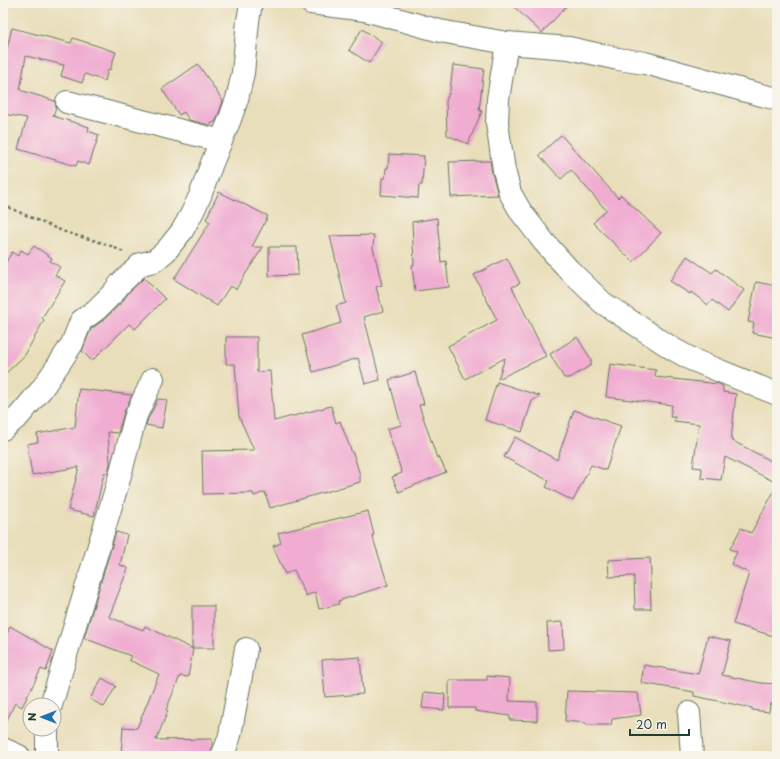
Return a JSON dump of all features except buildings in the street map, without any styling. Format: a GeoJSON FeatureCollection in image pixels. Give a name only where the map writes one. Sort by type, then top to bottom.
{"type":"FeatureCollection","features":[{"type":"Feature","properties":{"kind":"street"},"geometry":{"type":"LineString","coordinates":[[3,429],[19,416],[42,390],[72,344],[81,321],[96,310],[141,264],[154,261],[166,251],[182,230],[192,213],[237,99],[243,73],[251,3]]}},
{"type":"Feature","properties":{"kind":"street"},"geometry":{"type":"LineString","coordinates":[[311,3],[366,7],[440,31],[507,43],[569,48],[618,59],[645,62],[777,99]]}},
{"type":"Feature","properties":{"kind":"street"},"geometry":{"type":"LineString","coordinates":[[507,43],[498,99],[497,123],[504,170],[510,192],[521,212],[544,242],[569,270],[603,303],[673,349],[693,360],[777,394]]}},
{"type":"Feature","properties":{"kind":"street"},"geometry":{"type":"LineString","coordinates":[[67,102],[221,141]]}},
{"type":"Feature","properties":{"kind":"street"},"geometry":{"type":"LineString","coordinates":[[53,697],[121,474],[136,415],[153,379]]}},
{"type":"Feature","properties":{"kind":"street"},"geometry":{"type":"LineString","coordinates":[[222,756],[231,729],[246,649]]}},
{"type":"Feature","properties":{"kind":"street"},"geometry":{"type":"LineString","coordinates":[[689,713],[692,756]]}},
{"type":"Feature","properties":{"kind":"street"},"geometry":{"type":"LineString","coordinates":[[47,737],[47,756]]}},
{"type":"Feature","properties":{"kind":"street"},"geometry":{"type":"LineString","coordinates":[[3,749],[19,756]]}},
{"type":"Feature","properties":{"kind":"path"},"geometry":{"type":"LineString","coordinates":[[3,204],[68,233],[114,247],[141,264]]}}]}
